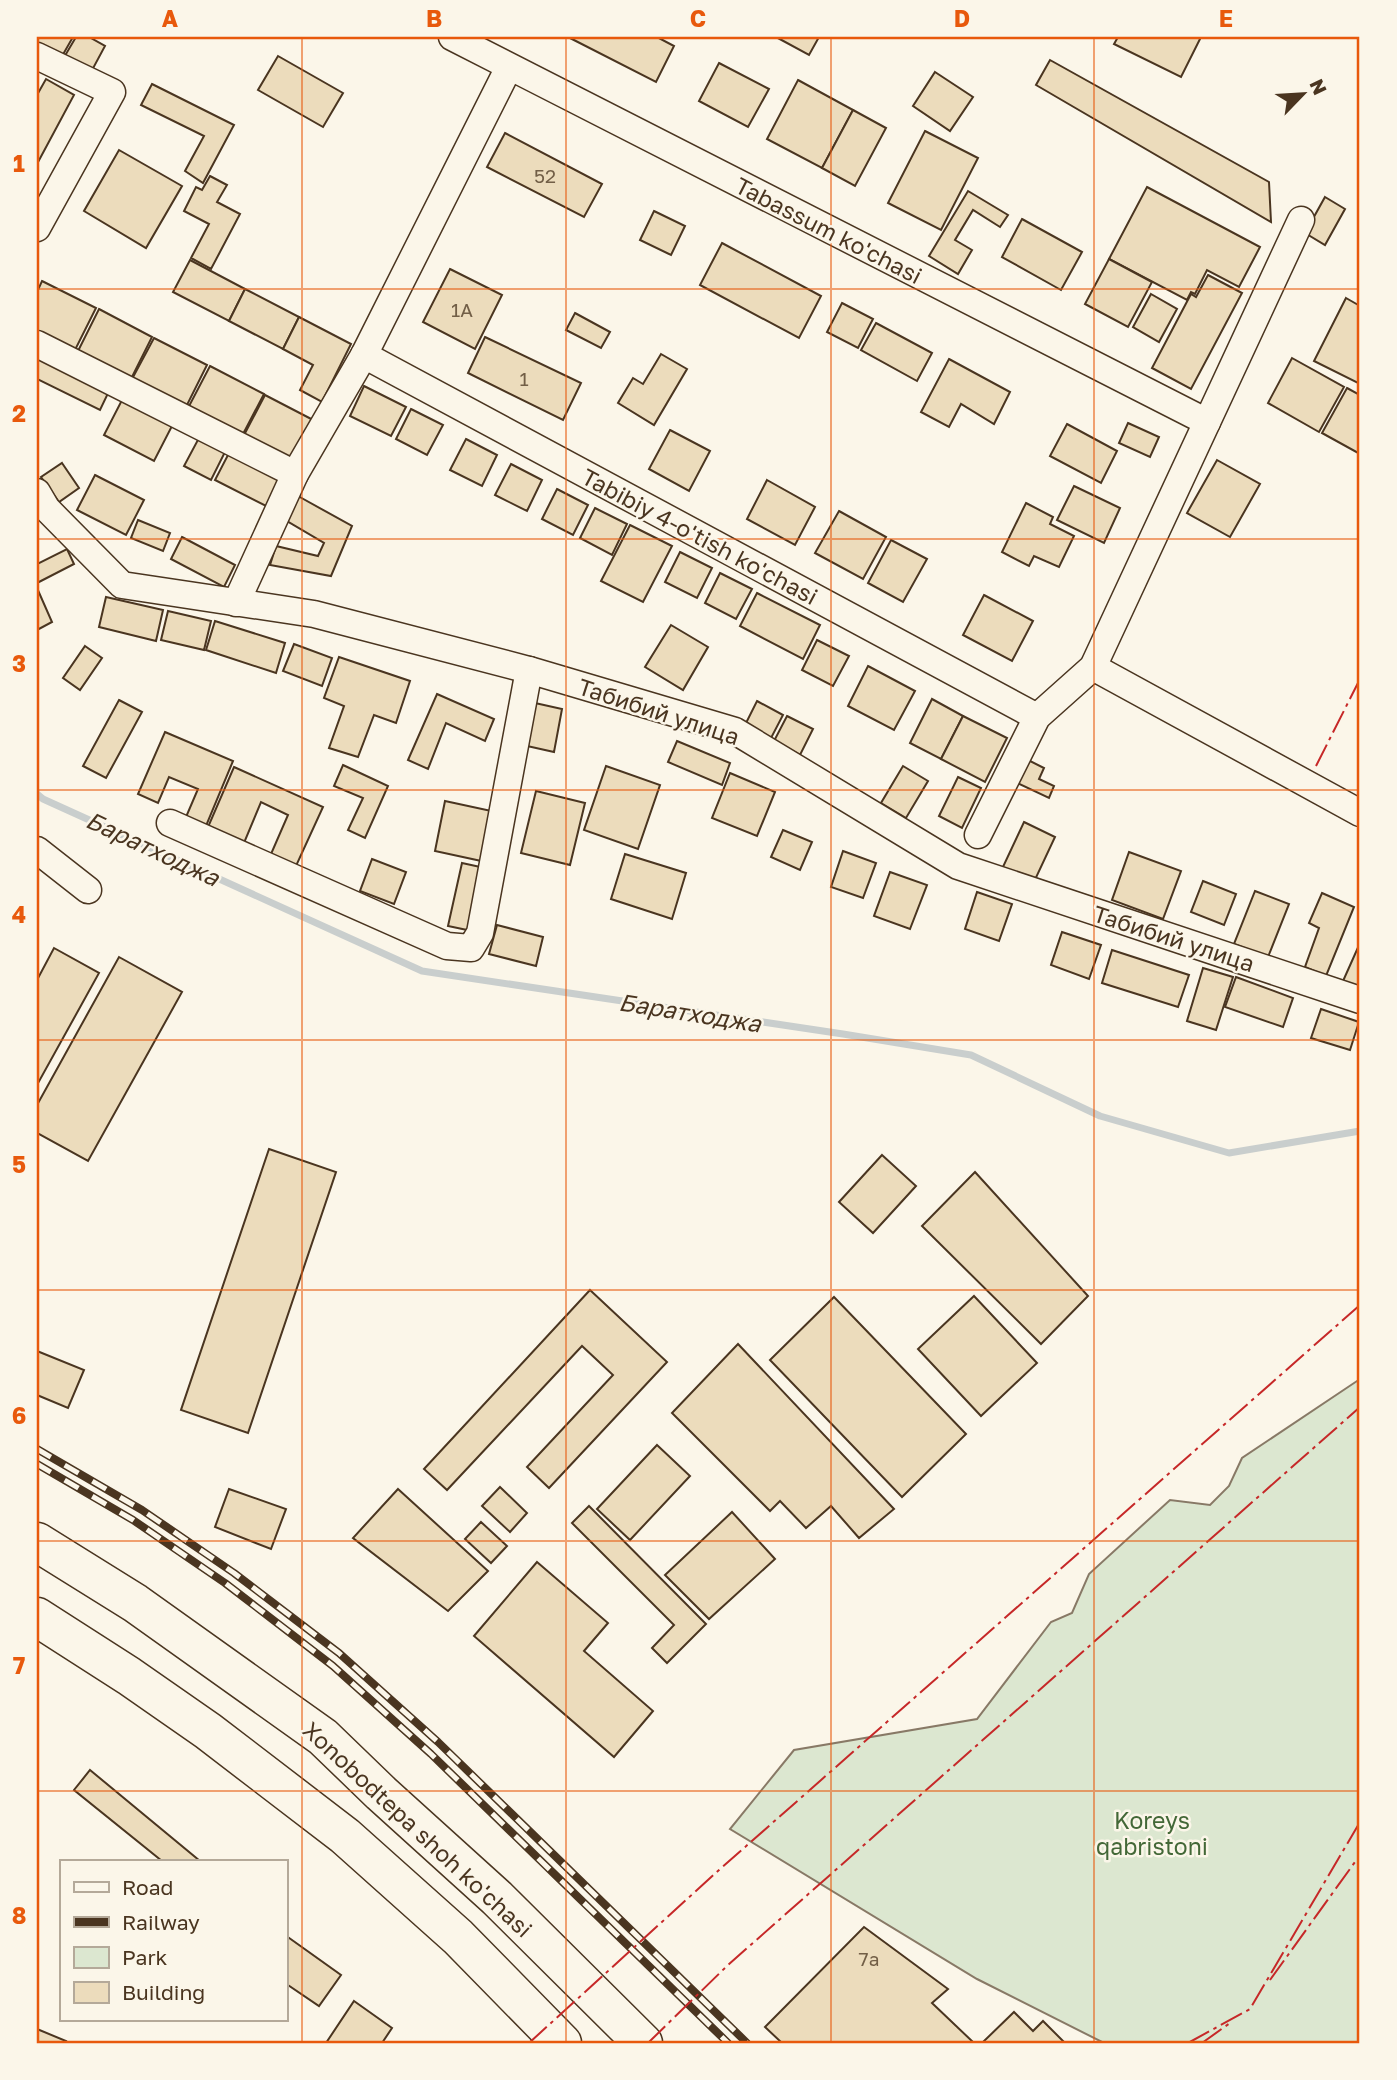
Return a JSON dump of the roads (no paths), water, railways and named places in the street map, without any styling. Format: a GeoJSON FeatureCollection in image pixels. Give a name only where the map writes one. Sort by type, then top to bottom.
{"type":"FeatureCollection","features":[{"type":"Feature","properties":{"kind":"highway","name":"Xonobodtepa shoh ko'chasi"},"geometry":{"type":"LineString","coordinates":[[37,1542],[135,1603],[323,1737],[497,1898],[643,2043]]}},
{"type":"Feature","properties":{"kind":"highway"},"geometry":{"type":"LineString","coordinates":[[37,1617],[208,1731],[345,1836],[457,1937],[562,2043]]}},
{"type":"Feature","properties":{"kind":"highway"},"geometry":{"type":"LineString","coordinates":[[345,1836],[381,1793]]}},
{"type":"Feature","properties":{"kind":"street","name":"Tabassum ko'chasi"},"geometry":{"type":"LineString","coordinates":[[452,37],[1207,422]]}},
{"type":"Feature","properties":{"kind":"street"},"geometry":{"type":"LineString","coordinates":[[37,56],[112,92],[37,228]]}},
{"type":"Feature","properties":{"kind":"street"},"geometry":{"type":"LineString","coordinates":[[236,603],[295,474],[363,355],[509,67]]}},
{"type":"Feature","properties":{"kind":"street"},"geometry":{"type":"LineString","coordinates":[[978,835],[1037,718],[1093,667],[1301,220]]}},
{"type":"Feature","properties":{"kind":"street"},"geometry":{"type":"LineString","coordinates":[[37,344],[295,474]]}},
{"type":"Feature","properties":{"kind":"street","name":"Tabibiy 4-o'tish ko'chasi"},"geometry":{"type":"LineString","coordinates":[[363,355],[1037,718]]}},
{"type":"Feature","properties":{"kind":"street","name":"Табибий улица"},"geometry":{"type":"LineString","coordinates":[[37,492],[47,509],[122,586],[314,614],[529,670],[735,732],[958,866],[1360,1000]]}},
{"type":"Feature","properties":{"kind":"street"},"geometry":{"type":"LineString","coordinates":[[1093,667],[1360,813]]}},
{"type":"Feature","properties":{"kind":"street"},"geometry":{"type":"LineString","coordinates":[[170,823],[447,946],[471,948],[480,933],[529,670]]}},
{"type":"Feature","properties":{"kind":"street"},"geometry":{"type":"LineString","coordinates":[[37,850],[88,890]]}},
{"type":"Feature","properties":{"kind":"waterway","name":"Баратходжа"},"geometry":{"type":"LineString","coordinates":[[37,794],[422,971],[971,1055],[1100,1116],[1229,1153],[1360,1131]]}},
{"type":"Feature","properties":{"kind":"railway"},"geometry":{"type":"LineString","coordinates":[[37,1449],[142,1510],[234,1573],[339,1653],[438,1742],[747,2043]]}},
{"type":"Feature","properties":{"kind":"railway"},"geometry":{"type":"LineString","coordinates":[[37,1464],[133,1520],[225,1583],[333,1666],[431,1754],[728,2043]]}},
{"type":"Feature","properties":{"kind":"park label","name":"Koreys qabristoni"},"geometry":{"type":"Point","coordinates":[1152,1833]}}]}
